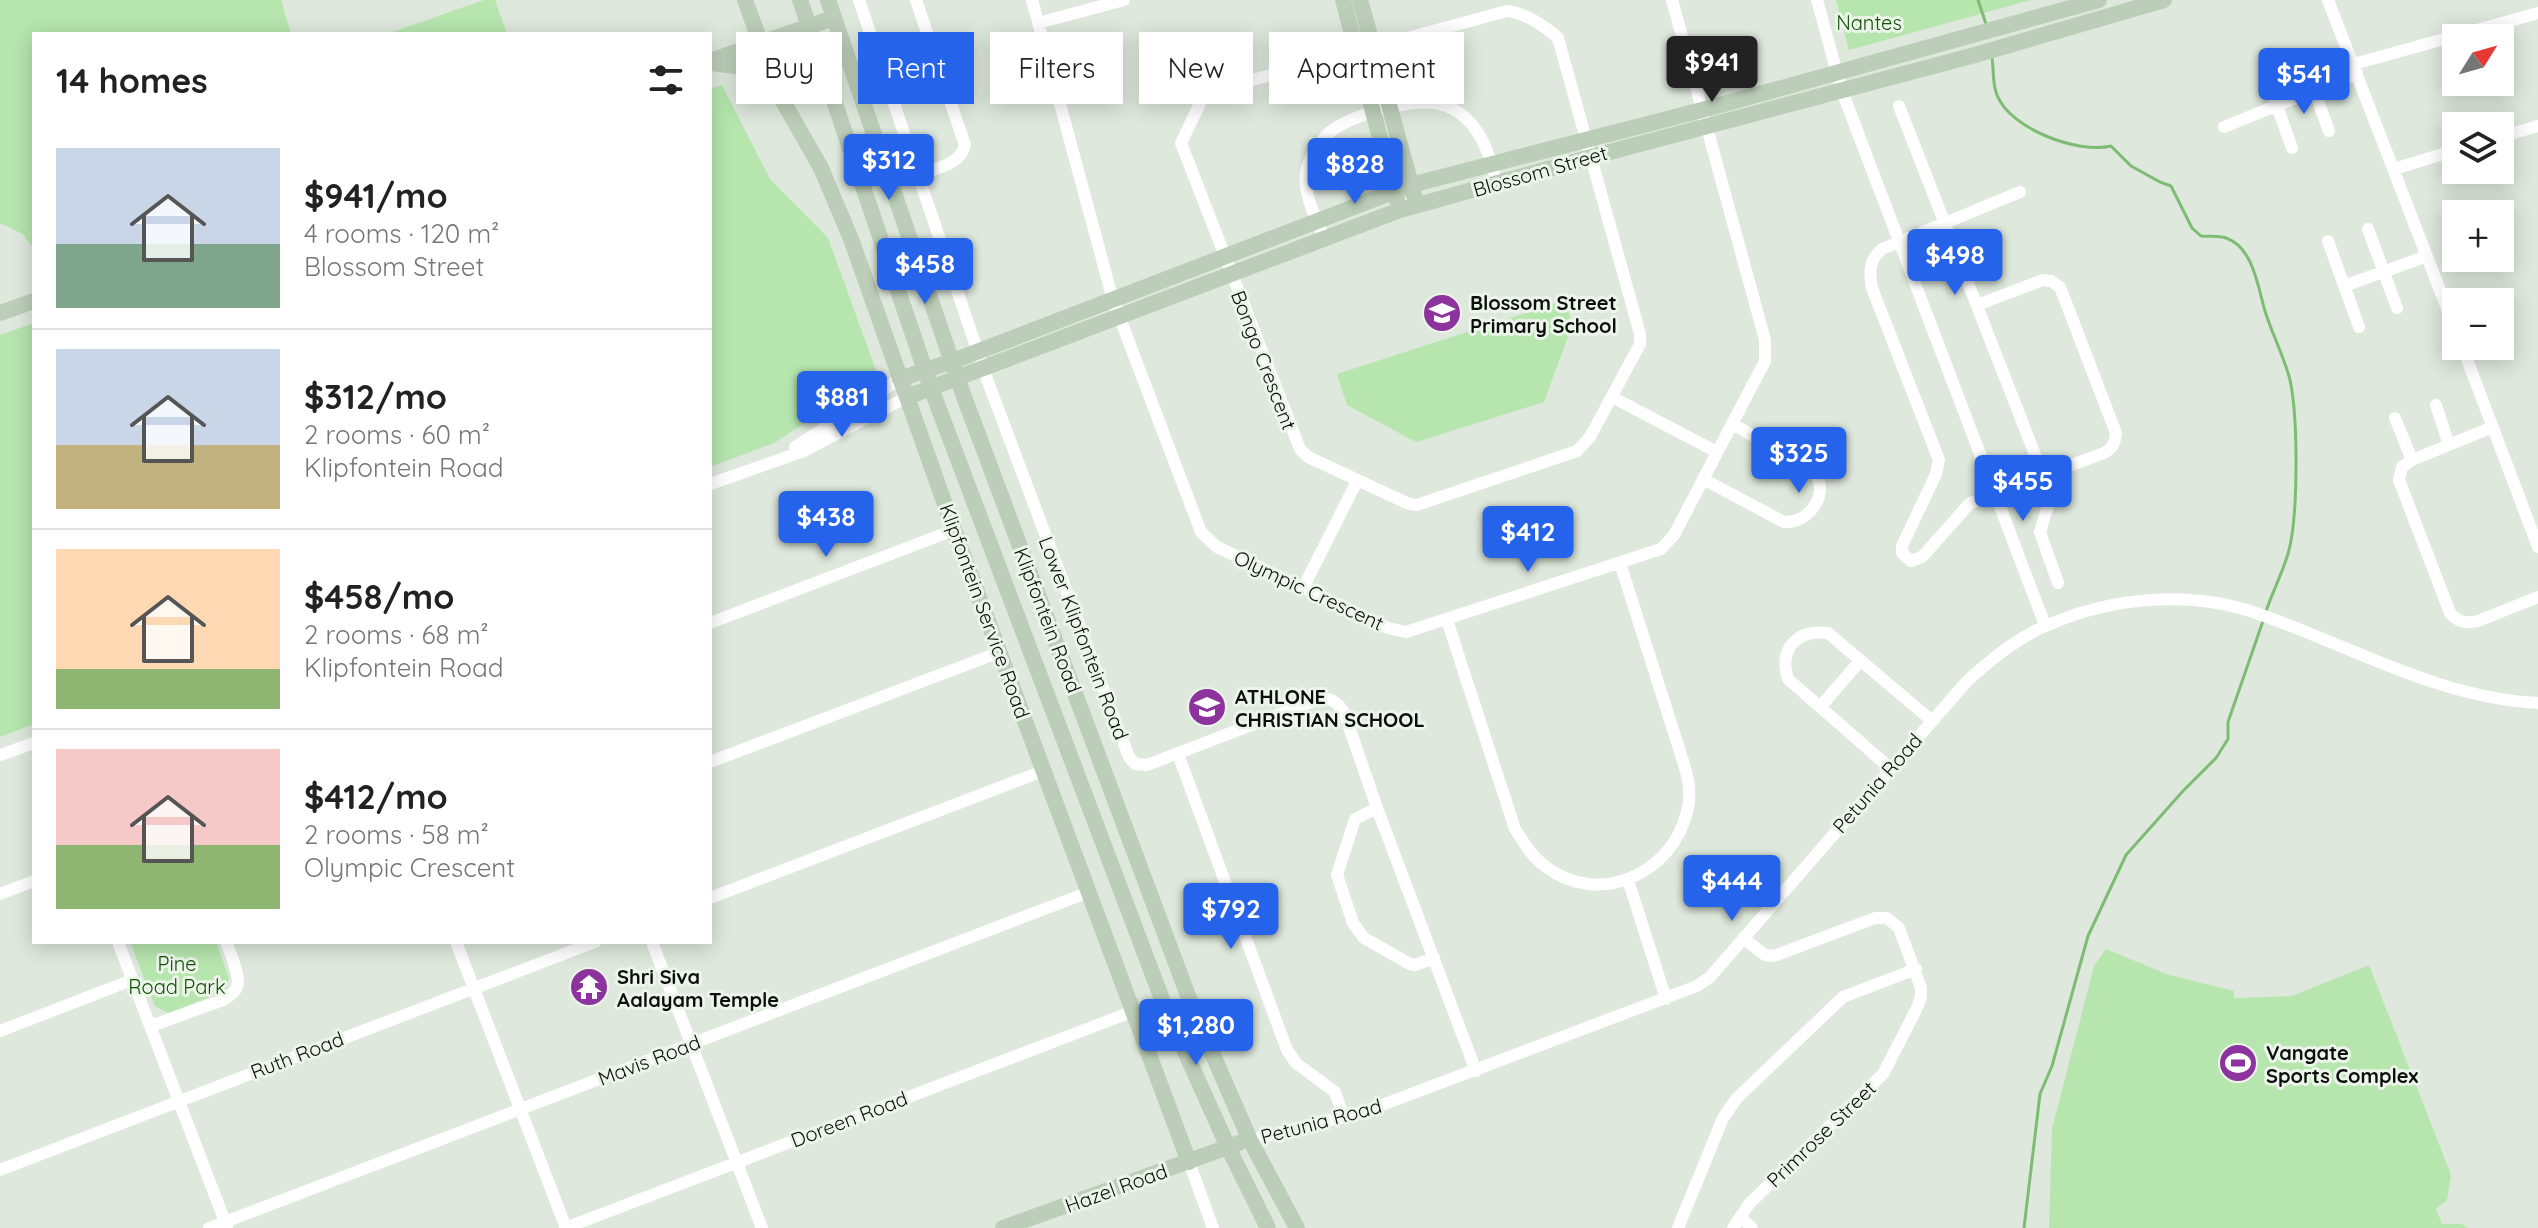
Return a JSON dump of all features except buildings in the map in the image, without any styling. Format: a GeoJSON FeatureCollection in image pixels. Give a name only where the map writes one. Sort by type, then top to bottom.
{"type":"FeatureCollection","features":[{"type":"Feature","properties":{"kind":"street","name":"Klipfontein Service Road"},"geometry":{"type":"LineString","coordinates":[[745,0],[756,32]]}},
{"type":"Feature","properties":{"kind":"street","name":"Klipfontein Road"},"geometry":{"type":"LineString","coordinates":[[800,0],[931,388],[1165,1007],[1268,1228]]}},
{"type":"Feature","properties":{"kind":"street","name":"Klipfontein Road"},"geometry":{"type":"LineString","coordinates":[[828,0],[951,361],[1193,1009],[1250,1140],[1297,1228]]}},
{"type":"Feature","properties":{"kind":"street","name":"Lower Klipfontein Road"},"geometry":{"type":"LineString","coordinates":[[859,0],[984,368],[1129,757],[1141,766],[1178,754]]}},
{"type":"Feature","properties":{"kind":"street"},"geometry":{"type":"LineString","coordinates":[[916,0],[965,145],[957,160],[918,175]]}},
{"type":"Feature","properties":{"kind":"street","name":"Olympic Crescent"},"geometry":{"type":"LineString","coordinates":[[1032,0],[1113,300],[1201,532],[1217,547],[1398,631],[1415,631],[1648,555],[1668,543],[1765,361],[1767,351],[1672,0]]}},
{"type":"Feature","properties":{"kind":"street"},"geometry":{"type":"LineString","coordinates":[[1038,23],[1124,0]]}},
{"type":"Feature","properties":{"kind":"street"},"geometry":{"type":"LineString","coordinates":[[1343,0],[1357,32]]}},
{"type":"Feature","properties":{"kind":"street"},"geometry":{"type":"LineString","coordinates":[[1360,0],[1363,32]]}},
{"type":"Feature","properties":{"kind":"street"},"geometry":{"type":"LineString","coordinates":[[1817,0],[1842,91],[2045,625]]}},
{"type":"Feature","properties":{"kind":"street","name":"Blossom Street"},"geometry":{"type":"LineString","coordinates":[[907,397],[1400,210],[1591,157],[1837,73],[2099,0]]}},
{"type":"Feature","properties":{"kind":"street","name":"Blossom Street"},"geometry":{"type":"LineString","coordinates":[[900,379],[1411,185],[1586,139],[1842,91],[2164,0]]}},
{"type":"Feature","properties":{"kind":"street"},"geometry":{"type":"LineString","coordinates":[[2328,0],[2442,295]]}},
{"type":"Feature","properties":{"kind":"street"},"geometry":{"type":"LineString","coordinates":[[2224,127],[2314,90],[2356,68],[2538,14],[2534,0]]}},
{"type":"Feature","properties":{"kind":"street"},"geometry":{"type":"LineString","coordinates":[[2078,6],[2084,25]]}},
{"type":"Feature","properties":{"kind":"street","name":"Bongo Crescent"},"geometry":{"type":"LineString","coordinates":[[1269,76],[1212,91],[1203,97],[1181,143],[1300,449],[1308,457],[1357,481],[1400,501],[1417,505],[1572,454],[1583,447],[1640,344],[1640,334],[1558,38],[1517,12],[1499,12],[1428,32]]}},
{"type":"Feature","properties":{"kind":"street"},"geometry":{"type":"LineString","coordinates":[[793,32],[833,18]]}},
{"type":"Feature","properties":{"kind":"street"},"geometry":{"type":"LineString","coordinates":[[712,61],[736,52]]}},
{"type":"Feature","properties":{"kind":"street"},"geometry":{"type":"LineString","coordinates":[[712,62],[736,66]]}},
{"type":"Feature","properties":{"kind":"street"},"geometry":{"type":"LineString","coordinates":[[2265,73],[2292,148]]}},
{"type":"Feature","properties":{"kind":"street"},"geometry":{"type":"LineString","coordinates":[[2314,90],[2329,131]]}},
{"type":"Feature","properties":{"kind":"street"},"geometry":{"type":"LineString","coordinates":[[1324,238],[1306,188],[1306,173],[1311,158],[1328,133],[1343,123],[1382,110],[1419,102],[1446,105],[1461,114],[1482,136],[1496,183]]}},
{"type":"Feature","properties":{"kind":"street","name":"Klipfontein Service Road"},"geometry":{"type":"LineString","coordinates":[[785,104],[834,196],[954,530],[1213,1228]]}},
{"type":"Feature","properties":{"kind":"street"},"geometry":{"type":"LineString","coordinates":[[1380,104],[1417,205]]}},
{"type":"Feature","properties":{"kind":"street"},"geometry":{"type":"LineString","coordinates":[[1899,106],[2043,475],[2049,502],[2040,532],[2058,583]]}},
{"type":"Feature","properties":{"kind":"street"},"geometry":{"type":"LineString","coordinates":[[1382,110],[1394,191],[1400,210]]}},
{"type":"Feature","properties":{"kind":"street"},"geometry":{"type":"LineString","coordinates":[[2514,133],[2538,126]]}},
{"type":"Feature","properties":{"kind":"street"},"geometry":{"type":"LineString","coordinates":[[2394,169],[2442,154]]}},
{"type":"Feature","properties":{"kind":"street"},"geometry":{"type":"LineString","coordinates":[[1977,305],[2043,280],[2060,287],[2116,433],[2115,441],[2111,449],[2104,453],[1965,507],[1922,557],[1911,561],[1902,553],[1902,546],[1939,467],[1937,454],[1872,288],[1870,274],[1875,255],[1900,240],[2020,192]]}},
{"type":"Feature","properties":{"kind":"street"},"geometry":{"type":"LineString","coordinates":[[2368,229],[2397,308]]}},
{"type":"Feature","properties":{"kind":"street"},"geometry":{"type":"LineString","coordinates":[[2328,241],[2359,327]]}},
{"type":"Feature","properties":{"kind":"street"},"geometry":{"type":"LineString","coordinates":[[2344,286],[2427,256]]}},
{"type":"Feature","properties":{"kind":"street"},"geometry":{"type":"LineString","coordinates":[[0,313],[32,302]]}},
{"type":"Feature","properties":{"kind":"street"},"geometry":{"type":"LineString","coordinates":[[2467,360],[2538,547]]}},
{"type":"Feature","properties":{"kind":"street"},"geometry":{"type":"LineString","coordinates":[[764,463],[820,432],[900,379]]}},
{"type":"Feature","properties":{"kind":"street"},"geometry":{"type":"LineString","coordinates":[[712,483],[804,451],[907,397]]}},
{"type":"Feature","properties":{"kind":"street"},"geometry":{"type":"LineString","coordinates":[[1612,397],[1717,452]]}},
{"type":"Feature","properties":{"kind":"street"},"geometry":{"type":"LineString","coordinates":[[2436,405],[2449,445]]}},
{"type":"Feature","properties":{"kind":"street"},"geometry":{"type":"LineString","coordinates":[[2395,418],[2412,460]]}},
{"type":"Feature","properties":{"kind":"street"},"geometry":{"type":"LineString","coordinates":[[1703,479],[1784,522],[1792,523],[1809,515],[1822,489],[1814,472],[1733,424]]}},
{"type":"Feature","properties":{"kind":"street"},"geometry":{"type":"LineString","coordinates":[[2493,427],[2412,460],[2402,467],[2399,480],[2450,613],[2457,620],[2471,623],[2538,597]]}},
{"type":"Feature","properties":{"kind":"street"},"geometry":{"type":"LineString","coordinates":[[1303,588],[1357,481]]}},
{"type":"Feature","properties":{"kind":"street"},"geometry":{"type":"LineString","coordinates":[[712,622],[954,530]]}},
{"type":"Feature","properties":{"kind":"street"},"geometry":{"type":"LineString","coordinates":[[1447,620],[1515,829],[1529,851],[1559,875],[1577,882],[1614,884],[1628,880],[1659,862],[1675,841],[1688,810],[1689,786],[1620,563]]}},
{"type":"Feature","properties":{"kind":"street","name":"Petunia Road"},"geometry":{"type":"LineString","coordinates":[[1250,1140],[1344,1118],[1697,986],[1710,977],[1955,693],[1990,660],[2045,625],[2083,612],[2156,600],[2203,602],[2252,612],[2434,683],[2479,695],[2538,703]]}},
{"type":"Feature","properties":{"kind":"street"},"geometry":{"type":"LineString","coordinates":[[1890,768],[1788,679],[1784,667],[1787,652],[1800,637],[1813,631],[1828,633],[1931,720]]}},
{"type":"Feature","properties":{"kind":"street"},"geometry":{"type":"LineString","coordinates":[[712,761],[1000,652]]}},
{"type":"Feature","properties":{"kind":"street"},"geometry":{"type":"LineString","coordinates":[[1821,706],[1860,661]]}},
{"type":"Feature","properties":{"kind":"street"},"geometry":{"type":"LineString","coordinates":[[1344,1118],[1335,1092],[1296,1063],[1287,1050],[1178,754],[1319,699],[1329,698],[1344,712],[1476,1071]]}},
{"type":"Feature","properties":{"kind":"street"},"geometry":{"type":"LineString","coordinates":[[0,755],[32,744]]}},
{"type":"Feature","properties":{"kind":"street"},"geometry":{"type":"LineString","coordinates":[[712,897],[1043,771]]}},
{"type":"Feature","properties":{"kind":"street"},"geometry":{"type":"LineString","coordinates":[[1377,808],[1355,819],[1338,867],[1339,884],[1353,923],[1364,938],[1410,964],[1434,958]]}},
{"type":"Feature","properties":{"kind":"street"},"geometry":{"type":"LineString","coordinates":[[1628,880],[1666,999]]}},
{"type":"Feature","properties":{"kind":"street"},"geometry":{"type":"LineString","coordinates":[[0,894],[32,882]]}},
{"type":"Feature","properties":{"kind":"street","name":"Mavis Road"},"geometry":{"type":"LineString","coordinates":[[209,1228],[226,1225],[521,1108],[1089,892]]}},
{"type":"Feature","properties":{"kind":"street","name":"Primrose Street"},"geometry":{"type":"LineString","coordinates":[[1737,1222],[1761,1191],[1883,1074],[1921,997],[1916,969],[1899,928],[1887,918],[1875,918],[1774,956],[1765,955],[1743,938]]}},
{"type":"Feature","properties":{"kind":"street"},"geometry":{"type":"LineString","coordinates":[[119,944],[226,1225]]}},
{"type":"Feature","properties":{"kind":"street"},"geometry":{"type":"LineString","coordinates":[[151,1026],[232,994],[237,986],[237,975],[230,944]]}},
{"type":"Feature","properties":{"kind":"street"},"geometry":{"type":"LineString","coordinates":[[457,944],[565,1228]]}},
{"type":"Feature","properties":{"kind":"street","name":"Ruth Road"},"geometry":{"type":"LineString","coordinates":[[0,1170],[590,944]]}},
{"type":"Feature","properties":{"kind":"street"},"geometry":{"type":"LineString","coordinates":[[653,944],[762,1228]]}},
{"type":"Feature","properties":{"kind":"street"},"geometry":{"type":"LineString","coordinates":[[1678,1228],[1723,1118],[1737,1098],[1843,997],[1916,969]]}},
{"type":"Feature","properties":{"kind":"street"},"geometry":{"type":"LineString","coordinates":[[0,1031],[132,980]]}},
{"type":"Feature","properties":{"kind":"street","name":"Doreen Road"},"geometry":{"type":"LineString","coordinates":[[565,1228],[1134,1011]]}},
{"type":"Feature","properties":{"kind":"street","name":"Hazel Road"},"geometry":{"type":"LineString","coordinates":[[1003,1228],[1250,1140]]}},
{"type":"Feature","properties":{"kind":"street"},"geometry":{"type":"LineString","coordinates":[[1737,1222],[1752,1228]]}},
{"type":"Feature","properties":{"kind":"green space"},"geometry":{"type":"Polygon","coordinates":[[[0,0],[281,0],[290,32],[32,32],[32,247],[23,234],[0,223],[0,0]]]}},
{"type":"Feature","properties":{"kind":"green space"},"geometry":{"type":"Polygon","coordinates":[[[484,0],[495,0],[506,32],[393,32],[484,0]]]}},
{"type":"Feature","properties":{"kind":"green space","name":"Nantes"},"geometry":{"type":"Polygon","coordinates":[[[1836,0],[2031,0],[1849,50],[1836,0]]]}},
{"type":"Feature","properties":{"kind":"green space"},"geometry":{"type":"Polygon","coordinates":[[[722,85],[770,179],[828,238],[877,373],[872,383],[830,400],[831,406],[774,443],[712,466],[712,88],[722,85]]]}},
{"type":"Feature","properties":{"kind":"green space"},"geometry":{"type":"Polygon","coordinates":[[[1566,300],[1572,326],[1544,402],[1416,442],[1347,405],[1337,374],[1566,300]]]}},
{"type":"Feature","properties":{"kind":"green space"},"geometry":{"type":"Polygon","coordinates":[[[32,324],[32,725],[0,737],[0,335],[32,324]]]}},
{"type":"Feature","properties":{"kind":"green space","name":"Pine Road Park"},"geometry":{"type":"Polygon","coordinates":[[[131,944],[217,944],[229,978],[225,991],[168,1013],[155,1006],[131,944]]]}},
{"type":"Feature","properties":{"kind":"green space","name":"Vangate Sports Complex"},"geometry":{"type":"Polygon","coordinates":[[[2106,949],[2169,975],[2234,991],[2234,998],[2292,996],[2369,965],[2451,1175],[2447,1200],[2436,1209],[2442,1224],[2462,1224],[2467,1228],[2049,1228],[2052,1129],[2094,966],[2106,949]]]}},
{"type":"Feature","properties":{"kind":"waterway"},"geometry":{"type":"LineString","coordinates":[[1978,0],[1987,27]]}},
{"type":"Feature","properties":{"kind":"waterway"},"geometry":{"type":"LineString","coordinates":[[1992,58],[1997,95],[2016,118],[2030,128],[2064,142],[2097,148],[2111,146],[2131,166],[2171,186],[2192,228],[2201,236],[2226,238],[2235,243],[2248,259],[2290,380],[2295,418],[2296,469],[2291,541],[2265,614]]}},
{"type":"Feature","properties":{"kind":"waterway"},"geometry":{"type":"LineString","coordinates":[[2024,1228],[2040,1094],[2052,1066],[2088,936],[2126,855],[2216,758],[2228,739],[2228,722],[2263,621]]}},
{"type":"Feature","properties":{"kind":"place","name":"Blossom Street Primary School"},"geometry":{"type":"Point","coordinates":[1442,313]}},
{"type":"Feature","properties":{"kind":"place","name":"ATHLONE CHRISTIAN SCHOOL"},"geometry":{"type":"Point","coordinates":[1207,707]}},
{"type":"Feature","properties":{"kind":"place","name":"Shri Siva Aalayam Temple"},"geometry":{"type":"Point","coordinates":[589,987]}},
{"type":"Feature","properties":{"kind":"place","name":"Vangate Sports Complex"},"geometry":{"type":"Point","coordinates":[2238,1063]}}]}
